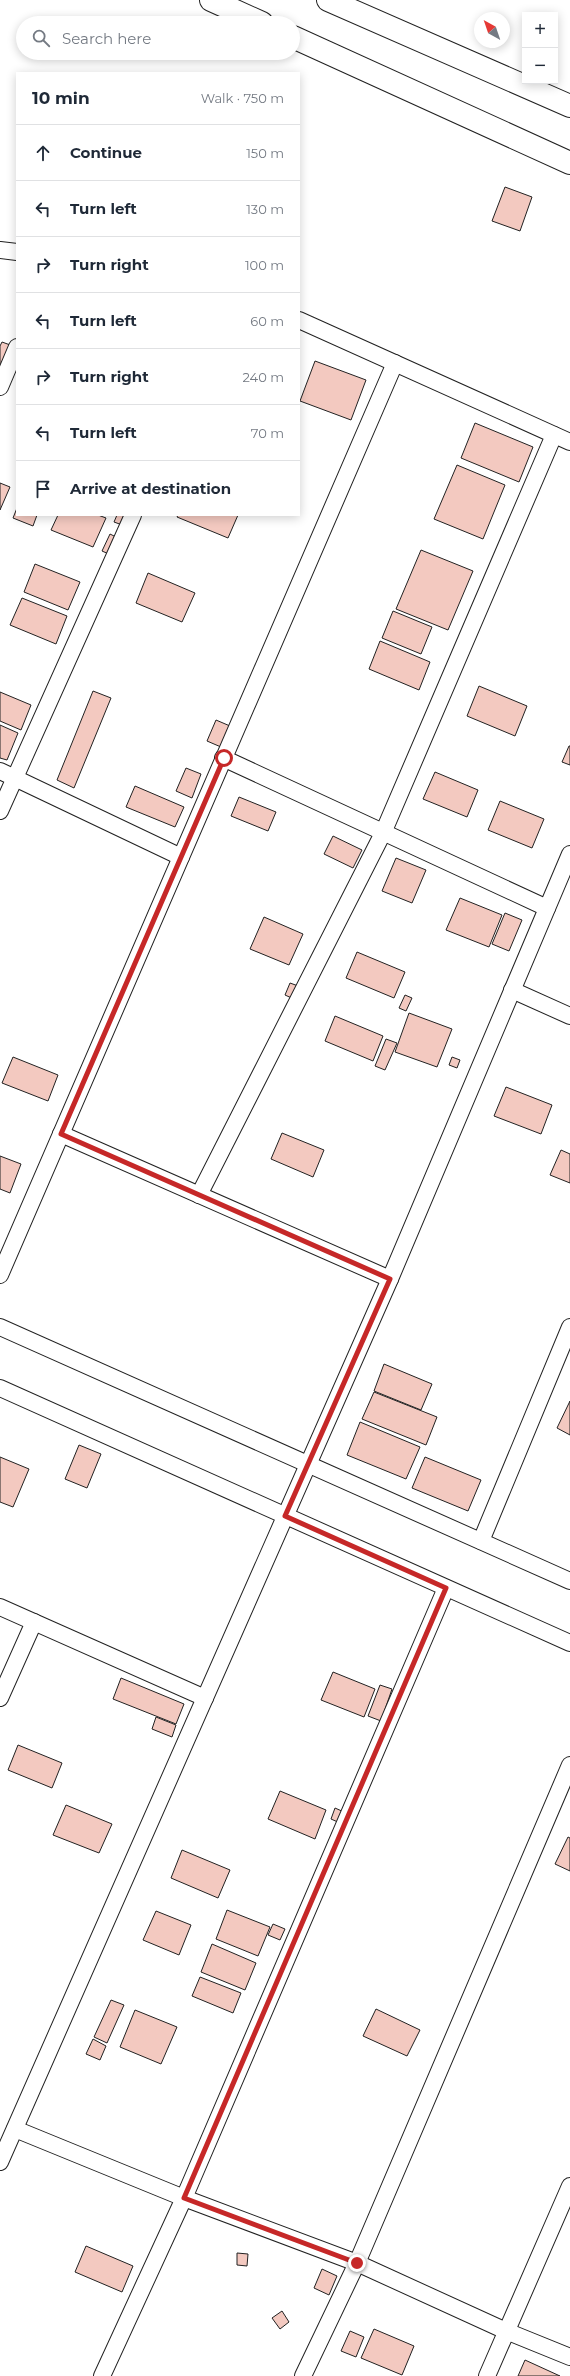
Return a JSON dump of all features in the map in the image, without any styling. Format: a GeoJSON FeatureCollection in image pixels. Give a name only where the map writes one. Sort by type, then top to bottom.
{"type":"FeatureCollection","features":[{"type":"Feature","properties":{"kind":"street"},"geometry":{"type":"LineString","coordinates":[[211,0],[246,16]]}},
{"type":"Feature","properties":{"kind":"street"},"geometry":{"type":"LineString","coordinates":[[328,0],[570,106]]}},
{"type":"Feature","properties":{"kind":"street"},"geometry":{"type":"LineString","coordinates":[[300,40],[570,163]]}},
{"type":"Feature","properties":{"kind":"street"},"geometry":{"type":"LineString","coordinates":[[0,250],[16,252]]}},
{"type":"Feature","properties":{"kind":"street"},"geometry":{"type":"LineString","coordinates":[[300,320],[570,442]]}},
{"type":"Feature","properties":{"kind":"street"},"geometry":{"type":"LineString","coordinates":[[0,387],[16,349]]}},
{"type":"Feature","properties":{"kind":"street"},"geometry":{"type":"LineString","coordinates":[[0,1275],[395,363]]}},
{"type":"Feature","properties":{"kind":"street"},"geometry":{"type":"LineString","coordinates":[[199,1195],[383,833],[554,434]]}},
{"type":"Feature","properties":{"kind":"street"},"geometry":{"type":"LineString","coordinates":[[0,811],[133,516]]}},
{"type":"Feature","properties":{"kind":"street"},"geometry":{"type":"LineString","coordinates":[[224,758],[547,908]]}},
{"type":"Feature","properties":{"kind":"street"},"geometry":{"type":"LineString","coordinates":[[0,771],[181,856]]}},
{"type":"Feature","properties":{"kind":"street"},"geometry":{"type":"LineString","coordinates":[[0,2162],[307,1463],[390,1279],[570,854]]}},
{"type":"Feature","properties":{"kind":"street"},"geometry":{"type":"LineString","coordinates":[[512,990],[570,1016]]}},
{"type":"Feature","properties":{"kind":"street"},"geometry":{"type":"LineString","coordinates":[[61,1134],[390,1279]]}},
{"type":"Feature","properties":{"kind":"street"},"geometry":{"type":"LineString","coordinates":[[0,1326],[570,1581]]}},
{"type":"Feature","properties":{"kind":"street"},"geometry":{"type":"LineString","coordinates":[[481,1541],[570,1327]]}},
{"type":"Feature","properties":{"kind":"street"},"geometry":{"type":"LineString","coordinates":[[0,1388],[570,1644]]}},
{"type":"Feature","properties":{"kind":"street"},"geometry":{"type":"LineString","coordinates":[[102,2376],[184,2198],[446,1588]]}},
{"type":"Feature","properties":{"kind":"street"},"geometry":{"type":"LineString","coordinates":[[0,1607],[205,1698]]}},
{"type":"Feature","properties":{"kind":"street"},"geometry":{"type":"LineString","coordinates":[[0,1698],[34,1622]]}},
{"type":"Feature","properties":{"kind":"street"},"geometry":{"type":"LineString","coordinates":[[304,2376],[357,2263],[570,1765]]}},
{"type":"Feature","properties":{"kind":"street"},"geometry":{"type":"LineString","coordinates":[[15,2129],[184,2198],[357,2263],[506,2331],[570,2358]]}},
{"type":"Feature","properties":{"kind":"street"},"geometry":{"type":"LineString","coordinates":[[487,2376],[570,2186]]}},
{"type":"Feature","properties":{"kind":"building"},"geometry":{"type":"Polygon","coordinates":[[[505,187],[532,197],[520,231],[492,221],[505,187]]]}},
{"type":"Feature","properties":{"kind":"building"},"geometry":{"type":"Polygon","coordinates":[[[2,342],[13,346],[0,367],[0,346],[2,342]]]}},
{"type":"Feature","properties":{"kind":"building"},"geometry":{"type":"Polygon","coordinates":[[[315,361],[366,380],[351,420],[300,401],[315,361]]]}},
{"type":"Feature","properties":{"kind":"building"},"geometry":{"type":"Polygon","coordinates":[[[475,423],[533,447],[519,482],[461,458],[475,423]]]}},
{"type":"Feature","properties":{"kind":"building"},"geometry":{"type":"Polygon","coordinates":[[[457,465],[505,485],[483,539],[434,519],[457,465]]]}},
{"type":"Feature","properties":{"kind":"building"},"geometry":{"type":"Polygon","coordinates":[[[0,483],[10,487],[0,510],[0,483]]]}},
{"type":"Feature","properties":{"kind":"building"},"geometry":{"type":"Polygon","coordinates":[[[16,510],[16,516],[37,516],[33,526],[13,518],[16,510]]]}},
{"type":"Feature","properties":{"kind":"building"},"geometry":{"type":"Polygon","coordinates":[[[58,516],[101,516],[106,518],[93,547],[51,530],[58,516]]]}},
{"type":"Feature","properties":{"kind":"building"},"geometry":{"type":"Polygon","coordinates":[[[117,516],[129,516],[125,526],[114,522],[117,516]]]}},
{"type":"Feature","properties":{"kind":"building"},"geometry":{"type":"Polygon","coordinates":[[[178,516],[238,516],[228,538],[178,516]]]}},
{"type":"Feature","properties":{"kind":"building"},"geometry":{"type":"Polygon","coordinates":[[[110,534],[118,538],[111,555],[102,551],[110,534]]]}},
{"type":"Feature","properties":{"kind":"building"},"geometry":{"type":"Polygon","coordinates":[[[421,550],[473,571],[448,630],[396,609],[421,550]]]}},
{"type":"Feature","properties":{"kind":"building"},"geometry":{"type":"Polygon","coordinates":[[[35,564],[80,582],[68,610],[24,592],[35,564]]]}},
{"type":"Feature","properties":{"kind":"building"},"geometry":{"type":"Polygon","coordinates":[[[148,573],[195,593],[182,622],[136,603],[148,573]]]}},
{"type":"Feature","properties":{"kind":"building"},"geometry":{"type":"Polygon","coordinates":[[[22,598],[67,616],[56,644],[10,625],[22,598]]]}},
{"type":"Feature","properties":{"kind":"building"},"geometry":{"type":"Polygon","coordinates":[[[393,611],[432,627],[421,654],[382,638],[393,611]]]}},
{"type":"Feature","properties":{"kind":"building"},"geometry":{"type":"Polygon","coordinates":[[[380,641],[430,662],[419,690],[369,669],[380,641]]]}},
{"type":"Feature","properties":{"kind":"building"},"geometry":{"type":"Polygon","coordinates":[[[479,686],[527,706],[515,736],[467,716],[479,686]]]}},
{"type":"Feature","properties":{"kind":"building"},"geometry":{"type":"Polygon","coordinates":[[[93,691],[111,698],[74,788],[57,780],[93,691]]]}},
{"type":"Feature","properties":{"kind":"building"},"geometry":{"type":"Polygon","coordinates":[[[0,692],[31,705],[21,730],[0,721],[0,692]]]}},
{"type":"Feature","properties":{"kind":"building"},"geometry":{"type":"Polygon","coordinates":[[[216,720],[230,726],[221,747],[207,741],[216,720]]]}},
{"type":"Feature","properties":{"kind":"building"},"geometry":{"type":"Polygon","coordinates":[[[0,725],[18,733],[7,760],[0,758],[0,725]]]}},
{"type":"Feature","properties":{"kind":"building"},"geometry":{"type":"Polygon","coordinates":[[[570,746],[570,765],[562,762],[570,746]]]}},
{"type":"Feature","properties":{"kind":"building"},"geometry":{"type":"Polygon","coordinates":[[[186,768],[201,774],[192,798],[176,791],[186,768]]]}},
{"type":"Feature","properties":{"kind":"building"},"geometry":{"type":"Polygon","coordinates":[[[435,772],[478,790],[467,817],[423,799],[435,772]]]}},
{"type":"Feature","properties":{"kind":"building"},"geometry":{"type":"Polygon","coordinates":[[[135,786],[184,807],[175,827],[126,807],[135,786]]]}},
{"type":"Feature","properties":{"kind":"building"},"geometry":{"type":"Polygon","coordinates":[[[239,797],[276,812],[268,831],[231,816],[239,797]]]}},
{"type":"Feature","properties":{"kind":"building"},"geometry":{"type":"Polygon","coordinates":[[[500,801],[544,819],[532,848],[488,830],[500,801]]]}},
{"type":"Feature","properties":{"kind":"building"},"geometry":{"type":"Polygon","coordinates":[[[333,836],[362,850],[353,868],[324,854],[333,836]]]}},
{"type":"Feature","properties":{"kind":"building"},"geometry":{"type":"Polygon","coordinates":[[[396,858],[426,870],[412,903],[382,891],[396,858]]]}},
{"type":"Feature","properties":{"kind":"building"},"geometry":{"type":"Polygon","coordinates":[[[460,898],[502,915],[489,947],[446,930],[460,898]]]}},
{"type":"Feature","properties":{"kind":"building"},"geometry":{"type":"Polygon","coordinates":[[[505,913],[522,920],[509,951],[492,944],[505,913]]]}},
{"type":"Feature","properties":{"kind":"building"},"geometry":{"type":"Polygon","coordinates":[[[264,917],[303,934],[289,965],[250,949],[264,917]]]}},
{"type":"Feature","properties":{"kind":"building"},"geometry":{"type":"Polygon","coordinates":[[[357,952],[405,972],[394,998],[346,978],[357,952]]]}},
{"type":"Feature","properties":{"kind":"building"},"geometry":{"type":"Polygon","coordinates":[[[290,983],[301,987],[296,1000],[285,995],[290,983]]]}},
{"type":"Feature","properties":{"kind":"building"},"geometry":{"type":"Polygon","coordinates":[[[405,995],[412,998],[406,1011],[399,1008],[405,995]]]}},
{"type":"Feature","properties":{"kind":"building"},"geometry":{"type":"Polygon","coordinates":[[[409,1013],[452,1029],[437,1067],[395,1052],[409,1013]]]}},
{"type":"Feature","properties":{"kind":"building"},"geometry":{"type":"Polygon","coordinates":[[[335,1016],[383,1036],[373,1061],[325,1041],[335,1016]]]}},
{"type":"Feature","properties":{"kind":"building"},"geometry":{"type":"Polygon","coordinates":[[[386,1039],[397,1043],[385,1070],[375,1066],[386,1039]]]}},
{"type":"Feature","properties":{"kind":"building"},"geometry":{"type":"Polygon","coordinates":[[[13,1057],[58,1075],[48,1101],[2,1083],[13,1057]]]}},
{"type":"Feature","properties":{"kind":"building"},"geometry":{"type":"Polygon","coordinates":[[[452,1057],[460,1060],[457,1068],[449,1065],[452,1057]]]}},
{"type":"Feature","properties":{"kind":"building"},"geometry":{"type":"Polygon","coordinates":[[[506,1087],[552,1105],[541,1134],[494,1116],[506,1087]]]}},
{"type":"Feature","properties":{"kind":"building"},"geometry":{"type":"Polygon","coordinates":[[[282,1133],[324,1150],[313,1177],[271,1159],[282,1133]]]}},
{"type":"Feature","properties":{"kind":"building"},"geometry":{"type":"Polygon","coordinates":[[[561,1150],[570,1154],[570,1183],[550,1175],[561,1150]]]}},
{"type":"Feature","properties":{"kind":"building"},"geometry":{"type":"Polygon","coordinates":[[[0,1156],[21,1164],[10,1193],[0,1189],[0,1156]]]}},
{"type":"Feature","properties":{"kind":"building"},"geometry":{"type":"Polygon","coordinates":[[[384,1364],[432,1384],[421,1410],[374,1391],[384,1364]]]}},
{"type":"Feature","properties":{"kind":"building"},"geometry":{"type":"Polygon","coordinates":[[[374,1392],[437,1417],[426,1445],[362,1419],[374,1392]]]}},
{"type":"Feature","properties":{"kind":"building"},"geometry":{"type":"Polygon","coordinates":[[[570,1401],[570,1435],[557,1428],[570,1401]]]}},
{"type":"Feature","properties":{"kind":"building"},"geometry":{"type":"Polygon","coordinates":[[[360,1422],[420,1447],[406,1479],[347,1455],[360,1422]]]}},
{"type":"Feature","properties":{"kind":"building"},"geometry":{"type":"Polygon","coordinates":[[[79,1445],[101,1454],[87,1488],[65,1479],[79,1445]]]}},
{"type":"Feature","properties":{"kind":"building"},"geometry":{"type":"Polygon","coordinates":[[[0,1457],[29,1469],[13,1507],[0,1502],[0,1457]]]}},
{"type":"Feature","properties":{"kind":"building"},"geometry":{"type":"Polygon","coordinates":[[[425,1457],[481,1480],[468,1511],[412,1488],[425,1457]]]}},
{"type":"Feature","properties":{"kind":"building"},"geometry":{"type":"Polygon","coordinates":[[[333,1672],[375,1689],[364,1717],[321,1700],[333,1672]]]}},
{"type":"Feature","properties":{"kind":"building"},"geometry":{"type":"Polygon","coordinates":[[[121,1678],[184,1704],[176,1724],[113,1699],[121,1678]]]}},
{"type":"Feature","properties":{"kind":"building"},"geometry":{"type":"Polygon","coordinates":[[[380,1685],[392,1689],[381,1721],[368,1716],[380,1685]]]}},
{"type":"Feature","properties":{"kind":"building"},"geometry":{"type":"Polygon","coordinates":[[[156,1717],[176,1725],[172,1737],[152,1729],[156,1717]]]}},
{"type":"Feature","properties":{"kind":"building"},"geometry":{"type":"Polygon","coordinates":[[[18,1745],[62,1763],[52,1788],[8,1770],[18,1745]]]}},
{"type":"Feature","properties":{"kind":"building"},"geometry":{"type":"Polygon","coordinates":[[[280,1791],[326,1810],[315,1839],[268,1819],[280,1791]]]}},
{"type":"Feature","properties":{"kind":"building"},"geometry":{"type":"Polygon","coordinates":[[[66,1805],[112,1824],[99,1853],[53,1835],[66,1805]]]}},
{"type":"Feature","properties":{"kind":"building"},"geometry":{"type":"Polygon","coordinates":[[[335,1808],[344,1812],[340,1823],[331,1819],[335,1808]]]}},
{"type":"Feature","properties":{"kind":"building"},"geometry":{"type":"Polygon","coordinates":[[[568,1837],[570,1838],[570,1871],[555,1864],[568,1837]]]}},
{"type":"Feature","properties":{"kind":"building"},"geometry":{"type":"Polygon","coordinates":[[[182,1850],[230,1870],[218,1898],[171,1878],[182,1850]]]}},
{"type":"Feature","properties":{"kind":"building"},"geometry":{"type":"Polygon","coordinates":[[[227,1910],[270,1927],[258,1956],[216,1939],[227,1910]]]}},
{"type":"Feature","properties":{"kind":"building"},"geometry":{"type":"Polygon","coordinates":[[[156,1911],[191,1925],[179,1955],[143,1940],[156,1911]]]}},
{"type":"Feature","properties":{"kind":"building"},"geometry":{"type":"Polygon","coordinates":[[[273,1924],[285,1929],[280,1940],[268,1935],[273,1924]]]}},
{"type":"Feature","properties":{"kind":"building"},"geometry":{"type":"Polygon","coordinates":[[[212,1944],[256,1963],[245,1990],[201,1972],[212,1944]]]}},
{"type":"Feature","properties":{"kind":"building"},"geometry":{"type":"Polygon","coordinates":[[[200,1977],[241,1993],[233,2013],[192,1996],[200,1977]]]}},
{"type":"Feature","properties":{"kind":"building"},"geometry":{"type":"Polygon","coordinates":[[[111,2000],[124,2005],[107,2043],[94,2037],[111,2000]]]}},
{"type":"Feature","properties":{"kind":"building"},"geometry":{"type":"Polygon","coordinates":[[[376,2009],[420,2030],[407,2056],[363,2036],[376,2009]]]}},
{"type":"Feature","properties":{"kind":"building"},"geometry":{"type":"Polygon","coordinates":[[[135,2010],[177,2027],[161,2064],[120,2047],[135,2010]]]}},
{"type":"Feature","properties":{"kind":"building"},"geometry":{"type":"Polygon","coordinates":[[[93,2039],[106,2046],[100,2060],[86,2054],[93,2039]]]}},
{"type":"Feature","properties":{"kind":"building"},"geometry":{"type":"Polygon","coordinates":[[[86,2246],[133,2266],[122,2292],[75,2272],[86,2246]]]}},
{"type":"Feature","properties":{"kind":"building"},"geometry":{"type":"Polygon","coordinates":[[[237,2253],[248,2254],[247,2266],[237,2265],[237,2253]]]}},
{"type":"Feature","properties":{"kind":"building"},"geometry":{"type":"Polygon","coordinates":[[[322,2269],[337,2276],[329,2295],[314,2288],[322,2269]]]}},
{"type":"Feature","properties":{"kind":"building"},"geometry":{"type":"Polygon","coordinates":[[[282,2311],[289,2322],[280,2329],[272,2318],[282,2311]]]}},
{"type":"Feature","properties":{"kind":"building"},"geometry":{"type":"Polygon","coordinates":[[[374,2329],[414,2346],[402,2375],[361,2358],[374,2329]]]}},
{"type":"Feature","properties":{"kind":"building"},"geometry":{"type":"Polygon","coordinates":[[[350,2331],[364,2337],[356,2357],[341,2351],[350,2331]]]}},
{"type":"Feature","properties":{"kind":"building"},"geometry":{"type":"Polygon","coordinates":[[[525,2360],[560,2376],[518,2376],[525,2360]]]}},
{"type":"Feature","properties":{"kind":"route"},"geometry":{"type":"LineString","coordinates":[[224,758],[61,1134],[390,1279],[307,1463],[285,1516],[446,1588],[184,2198],[357,2263]]}}]}
